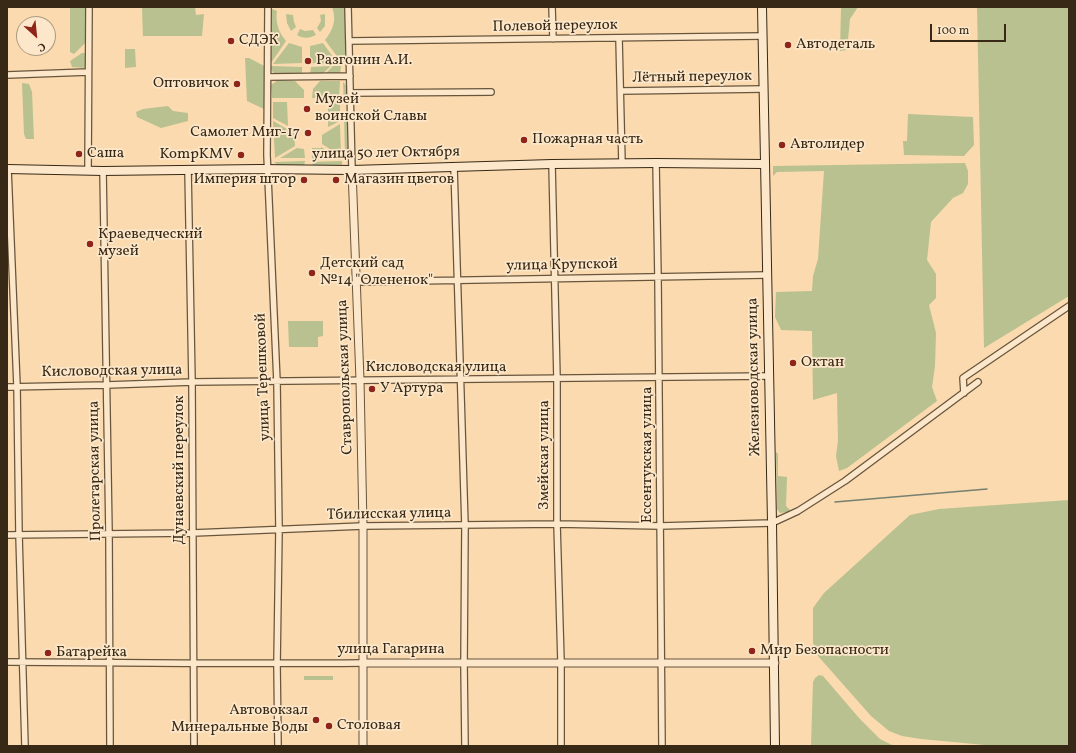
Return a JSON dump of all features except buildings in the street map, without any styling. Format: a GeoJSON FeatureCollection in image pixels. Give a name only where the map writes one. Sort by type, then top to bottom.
{"type":"FeatureCollection","features":[{"type":"Feature","properties":{"kind":"main road","name":"Железноводская улица"},"geometry":{"type":"LineString","coordinates":[[762,7],[776,746]]}},
{"type":"Feature","properties":{"kind":"main road","name":"улица 50 лет Октября"},"geometry":{"type":"LineString","coordinates":[[8,169],[103,172],[268,169],[352,170],[552,164],[764,164]]}},
{"type":"Feature","properties":{"kind":"street"},"geometry":{"type":"LineString","coordinates":[[88,171],[89,7]]}},
{"type":"Feature","properties":{"kind":"street","name":"улица Терешковой"},"geometry":{"type":"LineString","coordinates":[[268,7],[268,77],[266,116],[277,382],[279,530],[277,664],[278,746]]}},
{"type":"Feature","properties":{"kind":"street","name":"Ставропольская улица"},"geometry":{"type":"LineString","coordinates":[[348,7],[352,170],[360,380],[363,526],[363,746]]}},
{"type":"Feature","properties":{"kind":"street"},"geometry":{"type":"LineString","coordinates":[[552,7],[553,38]]}},
{"type":"Feature","properties":{"kind":"street","name":"Полевой переулок"},"geometry":{"type":"LineString","coordinates":[[349,41],[762,36]]}},
{"type":"Feature","properties":{"kind":"street"},"geometry":{"type":"LineString","coordinates":[[619,38],[622,164]]}},
{"type":"Feature","properties":{"kind":"street"},"geometry":{"type":"LineString","coordinates":[[7,75],[88,72]]}},
{"type":"Feature","properties":{"kind":"street"},"geometry":{"type":"LineString","coordinates":[[268,77],[350,76]]}},
{"type":"Feature","properties":{"kind":"street","name":"Лётный переулок"},"geometry":{"type":"LineString","coordinates":[[621,91],[763,89]]}},
{"type":"Feature","properties":{"kind":"street"},"geometry":{"type":"LineString","coordinates":[[350,93],[491,92]]}},
{"type":"Feature","properties":{"kind":"street","name":"Ессентукская улица"},"geometry":{"type":"LineString","coordinates":[[656,163],[662,746]]}},
{"type":"Feature","properties":{"kind":"street","name":"Змейская улица"},"geometry":{"type":"LineString","coordinates":[[552,164],[557,379],[557,524],[561,662],[561,746]]}},
{"type":"Feature","properties":{"kind":"street"},"geometry":{"type":"LineString","coordinates":[[454,167],[465,526],[465,746]]}},
{"type":"Feature","properties":{"kind":"street"},"geometry":{"type":"LineString","coordinates":[[8,169],[17,386],[19,535],[25,746]]}},
{"type":"Feature","properties":{"kind":"street","name":"Дунаевский переулок"},"geometry":{"type":"LineString","coordinates":[[188,170],[192,382],[194,746]]}},
{"type":"Feature","properties":{"kind":"street","name":"Пролетарская улица"},"geometry":{"type":"LineString","coordinates":[[103,172],[109,534],[110,746]]}},
{"type":"Feature","properties":{"kind":"street","name":"улица Крупской"},"geometry":{"type":"LineString","coordinates":[[356,282],[768,275]]}},
{"type":"Feature","properties":{"kind":"street"},"geometry":{"type":"LineString","coordinates":[[964,393],[963,378],[1069,306]]}},
{"type":"Feature","properties":{"kind":"street","name":"Кисловодская улица"},"geometry":{"type":"LineString","coordinates":[[7,386],[107,386],[192,382],[769,376]]}},
{"type":"Feature","properties":{"kind":"street"},"geometry":{"type":"LineString","coordinates":[[772,523],[798,511],[845,481],[978,382]]}},
{"type":"Feature","properties":{"kind":"street","name":"Тбилисская улица"},"geometry":{"type":"LineString","coordinates":[[7,535],[193,533],[363,526],[557,524],[660,526],[772,523]]}},
{"type":"Feature","properties":{"kind":"street","name":"улица Гагарина"},"geometry":{"type":"LineString","coordinates":[[7,662],[194,664],[464,664],[561,662],[775,663]]}},
{"type":"Feature","properties":{"kind":"green space"},"geometry":{"type":"Polygon","coordinates":[[[70,7],[85,7],[86,42],[74,54],[70,52],[70,7]]]}},
{"type":"Feature","properties":{"kind":"green space"},"geometry":{"type":"Polygon","coordinates":[[[142,7],[195,7],[196,15],[204,14],[202,36],[143,36],[143,40],[142,7]]]}},
{"type":"Feature","properties":{"kind":"green space"},"geometry":{"type":"Polygon","coordinates":[[[332,7],[345,7],[346,62],[342,63],[325,40],[334,21],[332,7]]]}},
{"type":"Feature","properties":{"kind":"green space"},"geometry":{"type":"Polygon","coordinates":[[[841,7],[858,7],[850,19],[847,50],[840,51],[841,7]]]}},
{"type":"Feature","properties":{"kind":"green space"},"geometry":{"type":"Polygon","coordinates":[[[977,7],[1069,7],[1069,296],[984,348],[977,7]]]}},
{"type":"Feature","properties":{"kind":"green space"},"geometry":{"type":"Polygon","coordinates":[[[270,8],[277,11],[278,27],[286,41],[271,63],[270,8]]]}},
{"type":"Feature","properties":{"kind":"green space"},"geometry":{"type":"Polygon","coordinates":[[[286,14],[293,15],[296,27],[291,31],[287,23],[286,14]]]}},
{"type":"Feature","properties":{"kind":"green space"},"geometry":{"type":"Polygon","coordinates":[[[325,14],[325,26],[320,32],[317,28],[321,21],[320,15],[325,14]]]}},
{"type":"Feature","properties":{"kind":"green space"},"geometry":{"type":"Polygon","coordinates":[[[300,29],[305,31],[313,30],[316,35],[306,38],[299,36],[297,35],[300,29]]]}},
{"type":"Feature","properties":{"kind":"green space"},"geometry":{"type":"Polygon","coordinates":[[[289,43],[302,47],[302,63],[273,64],[289,43]]]}},
{"type":"Feature","properties":{"kind":"green space"},"geometry":{"type":"Polygon","coordinates":[[[323,43],[338,64],[310,63],[310,46],[323,43]]]}},
{"type":"Feature","properties":{"kind":"green space"},"geometry":{"type":"Polygon","coordinates":[[[125,49],[135,49],[136,67],[125,68],[125,49]]]}},
{"type":"Feature","properties":{"kind":"green space"},"geometry":{"type":"Polygon","coordinates":[[[82,53],[86,53],[86,68],[72,67],[70,61],[82,53]]]}},
{"type":"Feature","properties":{"kind":"green space"},"geometry":{"type":"Polygon","coordinates":[[[245,58],[249,58],[266,67],[264,109],[247,101],[245,58]]]}},
{"type":"Feature","properties":{"kind":"green space"},"geometry":{"type":"Polygon","coordinates":[[[271,66],[302,67],[302,75],[277,76],[271,70],[271,66]]]}},
{"type":"Feature","properties":{"kind":"green space"},"geometry":{"type":"Polygon","coordinates":[[[331,66],[321,75],[310,75],[311,67],[331,66]]]}},
{"type":"Feature","properties":{"kind":"green space"},"geometry":{"type":"Polygon","coordinates":[[[333,66],[341,66],[340,75],[324,75],[333,66]]]}},
{"type":"Feature","properties":{"kind":"green space"},"geometry":{"type":"Polygon","coordinates":[[[278,80],[295,81],[304,90],[304,98],[272,98],[271,85],[278,80]]]}},
{"type":"Feature","properties":{"kind":"green space"},"geometry":{"type":"Polygon","coordinates":[[[320,81],[340,81],[339,97],[312,98],[313,89],[320,81]]]}},
{"type":"Feature","properties":{"kind":"green space"},"geometry":{"type":"Polygon","coordinates":[[[343,82],[347,88],[348,102],[344,102],[343,82]]]}},
{"type":"Feature","properties":{"kind":"green space"},"geometry":{"type":"Polygon","coordinates":[[[22,83],[29,84],[32,92],[34,139],[26,139],[24,134],[22,83]]]}},
{"type":"Feature","properties":{"kind":"green space"},"geometry":{"type":"Polygon","coordinates":[[[328,101],[340,101],[340,121],[328,127],[328,101]]]}},
{"type":"Feature","properties":{"kind":"green space"},"geometry":{"type":"Polygon","coordinates":[[[273,102],[287,102],[288,126],[273,118],[273,102]]]}},
{"type":"Feature","properties":{"kind":"green space"},"geometry":{"type":"Polygon","coordinates":[[[168,106],[173,111],[188,113],[188,121],[161,128],[137,117],[136,112],[143,109],[168,106]]]}},
{"type":"Feature","properties":{"kind":"green space"},"geometry":{"type":"Polygon","coordinates":[[[344,113],[347,113],[349,159],[345,158],[344,113]]]}},
{"type":"Feature","properties":{"kind":"green space"},"geometry":{"type":"Polygon","coordinates":[[[908,114],[973,117],[974,145],[964,156],[904,155],[903,141],[907,141],[908,114]]]}},
{"type":"Feature","properties":{"kind":"green space"},"geometry":{"type":"Polygon","coordinates":[[[273,121],[294,133],[295,146],[275,158],[273,121]]]}},
{"type":"Feature","properties":{"kind":"green space"},"geometry":{"type":"Polygon","coordinates":[[[340,124],[341,156],[322,144],[322,135],[340,124]]]}},
{"type":"Feature","properties":{"kind":"green space"},"geometry":{"type":"Polygon","coordinates":[[[321,147],[341,159],[312,159],[312,148],[321,147]]]}},
{"type":"Feature","properties":{"kind":"green space"},"geometry":{"type":"Polygon","coordinates":[[[297,148],[304,149],[305,158],[280,158],[297,148]]]}},
{"type":"Feature","properties":{"kind":"green space"},"geometry":{"type":"Polygon","coordinates":[[[305,161],[304,167],[284,167],[274,162],[305,161]]]}},
{"type":"Feature","properties":{"kind":"green space"},"geometry":{"type":"Polygon","coordinates":[[[342,161],[342,165],[313,166],[312,162],[342,161]]]}},
{"type":"Feature","properties":{"kind":"green space"},"geometry":{"type":"Polygon","coordinates":[[[965,163],[968,171],[968,184],[963,193],[953,198],[931,222],[927,260],[936,274],[936,298],[929,305],[936,333],[935,366],[932,387],[937,401],[847,468],[839,471],[836,456],[838,441],[837,393],[813,400],[812,331],[781,330],[775,317],[776,292],[812,291],[813,276],[818,259],[824,171],[777,172],[773,176],[773,166],[965,163]]]}},
{"type":"Feature","properties":{"kind":"green space"},"geometry":{"type":"Polygon","coordinates":[[[288,321],[323,321],[323,336],[318,337],[318,347],[289,347],[288,321]]]}},
{"type":"Feature","properties":{"kind":"green space"},"geometry":{"type":"Polygon","coordinates":[[[776,452],[778,454],[778,476],[787,477],[786,506],[790,510],[788,512],[780,513],[777,509],[776,452]]]}},
{"type":"Feature","properties":{"kind":"green space"},"geometry":{"type":"Polygon","coordinates":[[[1069,500],[1069,746],[995,746],[902,736],[889,731],[871,716],[818,656],[813,643],[813,608],[824,593],[910,515],[939,509],[1069,500]]]}},
{"type":"Feature","properties":{"kind":"green space"},"geometry":{"type":"Polygon","coordinates":[[[819,675],[823,676],[859,718],[880,739],[894,746],[811,746],[813,682],[819,675]]]}},
{"type":"Feature","properties":{"kind":"green space"},"geometry":{"type":"Polygon","coordinates":[[[304,676],[333,676],[333,680],[304,680],[304,676]]]}},
{"type":"Feature","properties":{"kind":"waterway"},"geometry":{"type":"LineString","coordinates":[[835,502],[987,489]]}},
{"type":"Feature","properties":{"kind":"place","name":"СДЭК"},"geometry":{"type":"Point","coordinates":[231,41]}},
{"type":"Feature","properties":{"kind":"place","name":"Автодеталь"},"geometry":{"type":"Point","coordinates":[788,45]}},
{"type":"Feature","properties":{"kind":"place","name":"Разгонин А.И."},"geometry":{"type":"Point","coordinates":[308,61]}},
{"type":"Feature","properties":{"kind":"place","name":"Оптовичок"},"geometry":{"type":"Point","coordinates":[237,84]}},
{"type":"Feature","properties":{"kind":"place","name":"Музей воинской Славы"},"geometry":{"type":"Point","coordinates":[307,109]}},
{"type":"Feature","properties":{"kind":"place","name":"Самолет Миг-17"},"geometry":{"type":"Point","coordinates":[308,133]}},
{"type":"Feature","properties":{"kind":"place","name":"Пожарная часть"},"geometry":{"type":"Point","coordinates":[524,140]}},
{"type":"Feature","properties":{"kind":"place","name":"Автолидер"},"geometry":{"type":"Point","coordinates":[782,145]}},
{"type":"Feature","properties":{"kind":"place","name":"Саша"},"geometry":{"type":"Point","coordinates":[79,154]}},
{"type":"Feature","properties":{"kind":"place","name":"KompKMV"},"geometry":{"type":"Point","coordinates":[241,155]}},
{"type":"Feature","properties":{"kind":"place","name":"Империя штор"},"geometry":{"type":"Point","coordinates":[304,180]}},
{"type":"Feature","properties":{"kind":"place","name":"Магазин цветов"},"geometry":{"type":"Point","coordinates":[336,180]}},
{"type":"Feature","properties":{"kind":"place","name":"Краеведческий музей"},"geometry":{"type":"Point","coordinates":[90,244]}},
{"type":"Feature","properties":{"kind":"place","name":"Детский сад №14 \"Олененок\""},"geometry":{"type":"Point","coordinates":[312,273]}},
{"type":"Feature","properties":{"kind":"place","name":"Октан"},"geometry":{"type":"Point","coordinates":[793,363]}},
{"type":"Feature","properties":{"kind":"place","name":"У Артура"},"geometry":{"type":"Point","coordinates":[372,389]}},
{"type":"Feature","properties":{"kind":"place","name":"Мир Безопасности"},"geometry":{"type":"Point","coordinates":[752,651]}},
{"type":"Feature","properties":{"kind":"place","name":"Батарейка"},"geometry":{"type":"Point","coordinates":[48,653]}},
{"type":"Feature","properties":{"kind":"place","name":"Автовокзал Минеральные Воды"},"geometry":{"type":"Point","coordinates":[316,720]}},
{"type":"Feature","properties":{"kind":"place","name":"Столовая"},"geometry":{"type":"Point","coordinates":[329,726]}}]}
